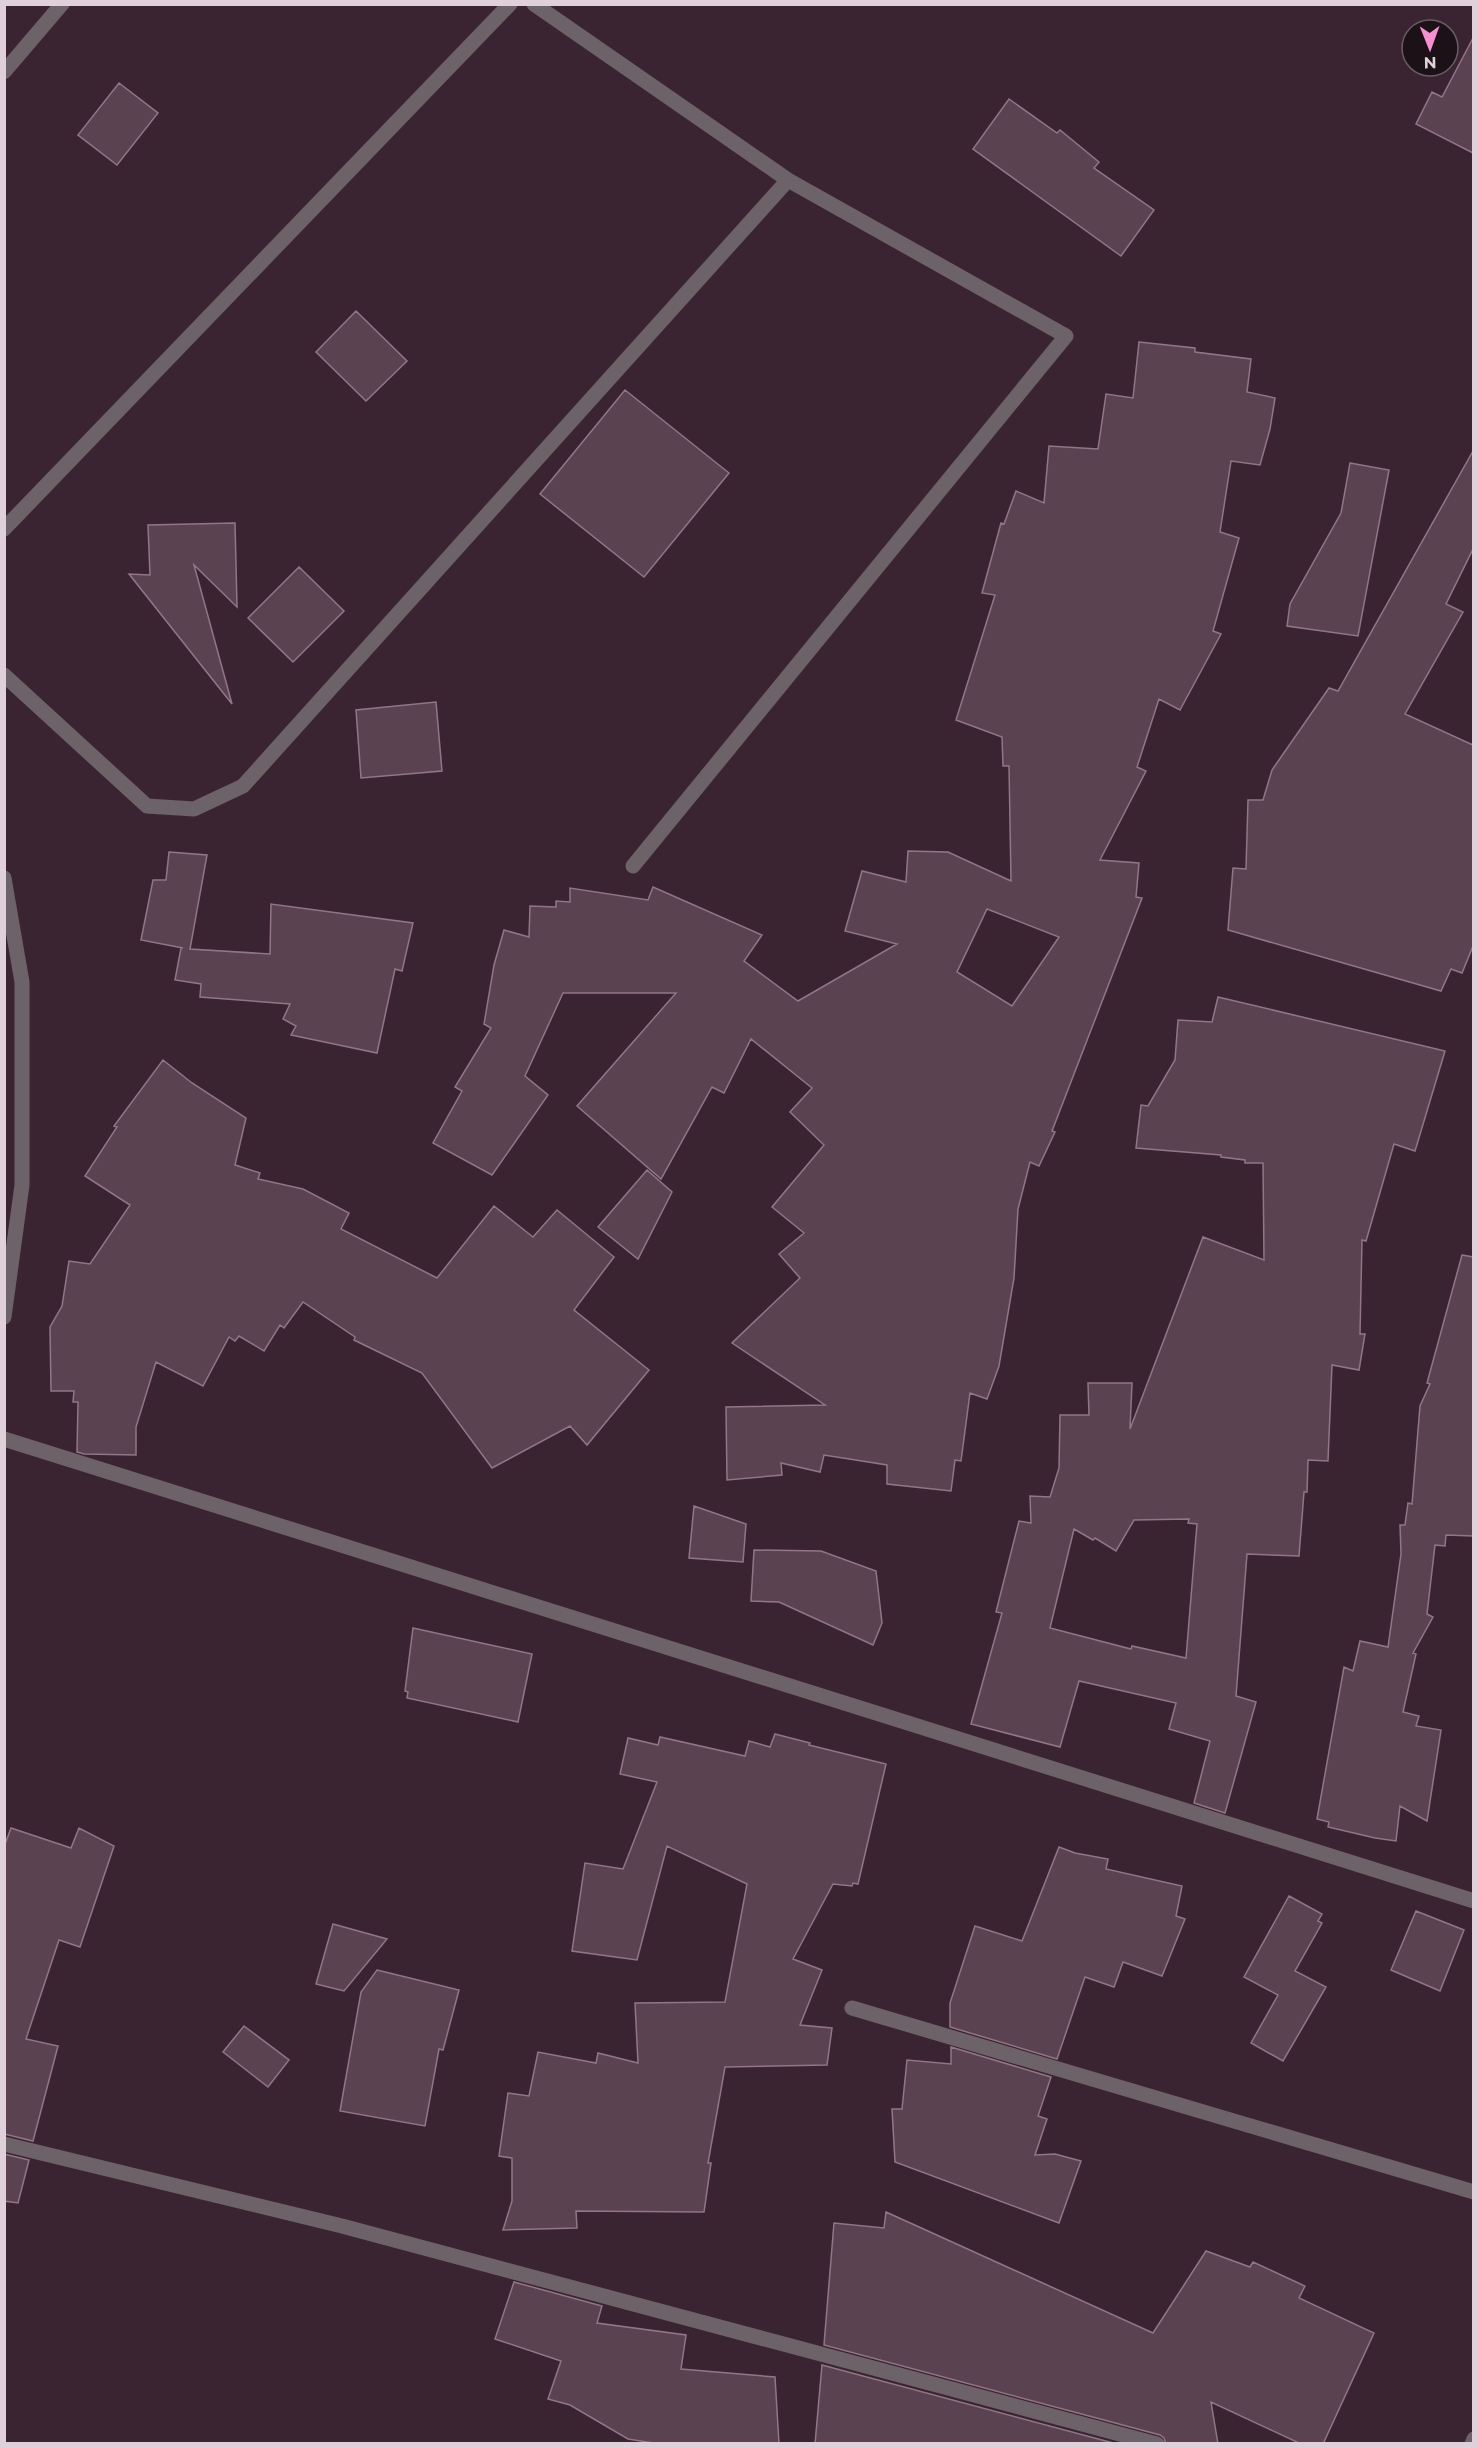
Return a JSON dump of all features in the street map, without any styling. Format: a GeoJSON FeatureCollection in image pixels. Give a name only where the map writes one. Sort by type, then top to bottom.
{"type":"FeatureCollection","features":[{"type":"Feature","properties":{"kind":"street"},"geometry":{"type":"LineString","coordinates":[[4,72],[62,4]]}},
{"type":"Feature","properties":{"kind":"street"},"geometry":{"type":"LineString","coordinates":[[4,529],[510,4]]}},
{"type":"Feature","properties":{"kind":"street"},"geometry":{"type":"LineString","coordinates":[[534,4],[788,180],[1066,336],[633,866]]}},
{"type":"Feature","properties":{"kind":"street"},"geometry":{"type":"LineString","coordinates":[[4,675],[147,806],[194,808],[243,786],[788,180]]}},
{"type":"Feature","properties":{"kind":"street"},"geometry":{"type":"LineString","coordinates":[[4,878],[22,982],[22,1185],[4,1317]]}},
{"type":"Feature","properties":{"kind":"street"},"geometry":{"type":"LineString","coordinates":[[4,1439],[1473,1901]]}},
{"type":"Feature","properties":{"kind":"street"},"geometry":{"type":"LineString","coordinates":[[852,2008],[1473,2192]]}},
{"type":"Feature","properties":{"kind":"street"},"geometry":{"type":"LineString","coordinates":[[4,2144],[342,2226],[1156,2444]]}},
{"type":"Feature","properties":{"kind":"street"},"geometry":{"type":"LineString","coordinates":[[1472,2444],[1473,2439]]}},
{"type":"Feature","properties":{"kind":"building"},"geometry":{"type":"Polygon","coordinates":[[[1473,38],[1473,153],[1416,124],[1432,92],[1442,97],[1452,78],[1460,78],[1460,63],[1473,38]]]}},
{"type":"Feature","properties":{"kind":"building"},"geometry":{"type":"Polygon","coordinates":[[[119,83],[158,113],[117,165],[78,135],[119,83]]]}},
{"type":"Feature","properties":{"kind":"building"},"geometry":{"type":"Polygon","coordinates":[[[1009,99],[1057,133],[1060,130],[1099,162],[1094,168],[1154,210],[1121,256],[973,149],[1009,99]]]}},
{"type":"Feature","properties":{"kind":"building"},"geometry":{"type":"Polygon","coordinates":[[[356,311],[407,361],[366,401],[316,352],[356,311]]]}},
{"type":"Feature","properties":{"kind":"building"},"geometry":{"type":"Polygon","coordinates":[[[1139,342],[1195,348],[1195,352],[1251,359],[1247,392],[1275,398],[1270,429],[1260,465],[1231,461],[1220,532],[1239,538],[1213,631],[1221,634],[1180,710],[1159,699],[1137,767],[1146,771],[1100,860],[1139,863],[1136,897],[1142,898],[1052,1131],[1055,1132],[1039,1166],[1030,1162],[1018,1209],[1014,1278],[999,1366],[987,1399],[970,1393],[961,1461],[955,1460],[951,1491],[887,1484],[887,1465],[824,1455],[820,1472],[781,1463],[782,1475],[727,1480],[726,1407],[825,1405],[732,1343],[800,1278],[779,1254],[804,1233],[772,1207],[824,1145],[790,1112],[812,1088],[751,1039],[724,1093],[712,1087],[661,1179],[577,1106],[676,993],[563,993],[525,1076],[548,1095],[492,1175],[433,1143],[462,1091],[455,1087],[491,1028],[484,1024],[494,965],[504,930],[529,937],[530,906],[556,907],[556,901],[570,902],[570,888],[648,900],[653,887],[762,935],[744,961],[798,1001],[897,944],[845,931],[862,871],[906,882],[908,851],[948,852],[1011,881],[1009,766],[1003,766],[1002,737],[956,720],[995,595],[982,593],[1001,523],[1004,524],[1016,491],[1044,503],[1049,446],[1098,449],[1106,394],[1133,398],[1139,342]],[[987,909],[957,972],[1012,1006],[1059,937],[987,909]]]}},
{"type":"Feature","properties":{"kind":"building"},"geometry":{"type":"Polygon","coordinates":[[[625,390],[729,473],[644,577],[540,494],[625,390]]]}},
{"type":"Feature","properties":{"kind":"building"},"geometry":{"type":"Polygon","coordinates":[[[1473,451],[1473,549],[1446,604],[1463,612],[1405,714],[1473,745],[1473,946],[1462,973],[1451,969],[1441,991],[1228,930],[1233,868],[1246,869],[1248,800],[1263,800],[1272,770],[1329,688],[1338,691],[1473,451]]]}},
{"type":"Feature","properties":{"kind":"building"},"geometry":{"type":"Polygon","coordinates":[[[1350,463],[1389,470],[1358,636],[1287,626],[1290,604],[1341,513],[1350,463]]]}},
{"type":"Feature","properties":{"kind":"building"},"geometry":{"type":"Polygon","coordinates":[[[235,523],[237,607],[194,565],[232,704],[129,574],[150,575],[148,525],[235,523]]]}},
{"type":"Feature","properties":{"kind":"building"},"geometry":{"type":"Polygon","coordinates":[[[299,567],[344,611],[293,662],[248,618],[299,567]]]}},
{"type":"Feature","properties":{"kind":"building"},"geometry":{"type":"Polygon","coordinates":[[[436,702],[442,771],[361,778],[356,710],[436,702]]]}},
{"type":"Feature","properties":{"kind":"building"},"geometry":{"type":"Polygon","coordinates":[[[169,852],[207,855],[190,949],[270,954],[271,904],[413,923],[402,971],[395,969],[377,1053],[291,1035],[296,1026],[283,1019],[290,1004],[200,997],[201,984],[175,980],[181,948],[183,948],[141,940],[153,880],[166,880],[169,852]]]}},
{"type":"Feature","properties":{"kind":"building"},"geometry":{"type":"Polygon","coordinates":[[[1218,997],[1445,1051],[1415,1151],[1394,1144],[1366,1241],[1362,1240],[1360,1334],[1365,1334],[1359,1370],[1332,1365],[1328,1461],[1308,1460],[1307,1492],[1304,1492],[1299,1556],[1247,1554],[1236,1696],[1256,1702],[1225,1813],[1194,1803],[1210,1741],[1169,1729],[1176,1703],[1079,1681],[1060,1747],[971,1724],[1002,1613],[996,1612],[1019,1521],[1031,1523],[1030,1496],[1050,1497],[1059,1468],[1060,1415],[1089,1415],[1088,1383],[1132,1383],[1130,1429],[1203,1237],[1264,1260],[1263,1163],[1245,1163],[1245,1160],[1221,1157],[1221,1155],[1136,1148],[1141,1105],[1148,1106],[1175,1060],[1178,1020],[1212,1022],[1218,997]],[[1189,1519],[1134,1520],[1116,1551],[1074,1529],[1050,1628],[1131,1649],[1132,1646],[1186,1658],[1197,1524],[1188,1523],[1189,1519]]]}},
{"type":"Feature","properties":{"kind":"building"},"geometry":{"type":"Polygon","coordinates":[[[163,1060],[192,1083],[246,1118],[235,1165],[260,1173],[258,1179],[303,1189],[349,1213],[341,1229],[437,1278],[494,1206],[533,1237],[557,1210],[614,1257],[574,1310],[649,1370],[587,1445],[570,1426],[492,1468],[422,1373],[354,1340],[355,1337],[303,1302],[284,1328],[280,1325],[264,1351],[239,1336],[235,1341],[229,1337],[203,1386],[156,1362],[136,1427],[136,1455],[77,1452],[78,1402],[73,1402],[74,1391],[51,1391],[50,1327],[62,1306],[69,1261],[90,1264],[130,1205],[85,1176],[117,1127],[114,1126],[163,1060]]]}},
{"type":"Feature","properties":{"kind":"building"},"geometry":{"type":"Polygon","coordinates":[[[647,1170],[672,1192],[638,1259],[598,1227],[647,1170]]]}},
{"type":"Feature","properties":{"kind":"building"},"geometry":{"type":"Polygon","coordinates":[[[1462,1255],[1473,1257],[1473,1536],[1446,1535],[1445,1546],[1435,1545],[1427,1614],[1433,1617],[1413,1653],[1416,1654],[1403,1712],[1419,1716],[1416,1726],[1441,1730],[1427,1821],[1400,1806],[1396,1841],[1328,1827],[1329,1822],[1317,1819],[1344,1667],[1353,1671],[1360,1641],[1388,1647],[1401,1554],[1400,1525],[1405,1525],[1408,1503],[1412,1504],[1420,1406],[1430,1384],[1427,1383],[1462,1255]]]}},
{"type":"Feature","properties":{"kind":"building"},"geometry":{"type":"Polygon","coordinates":[[[694,1506],[746,1524],[743,1562],[689,1558],[694,1506]]]}},
{"type":"Feature","properties":{"kind":"building"},"geometry":{"type":"Polygon","coordinates":[[[754,1550],[821,1551],[876,1571],[882,1623],[873,1645],[779,1602],[751,1601],[754,1550]]]}},
{"type":"Feature","properties":{"kind":"building"},"geometry":{"type":"Polygon","coordinates":[[[413,1628],[532,1654],[518,1722],[407,1698],[408,1692],[405,1691],[413,1628]]]}},
{"type":"Feature","properties":{"kind":"building"},"geometry":{"type":"Polygon","coordinates":[[[775,1734],[886,1764],[858,1884],[853,1883],[852,1886],[833,1884],[793,1959],[822,1970],[800,2025],[832,2028],[827,2065],[725,2067],[708,2163],[711,2163],[704,2212],[576,2211],[577,2228],[503,2230],[512,2201],[512,2158],[499,2156],[508,2093],[529,2096],[538,2052],[596,2063],[598,2053],[638,2063],[635,2003],[725,2002],[747,1884],[667,1846],[637,1960],[572,1951],[585,1863],[623,1869],[657,1782],[620,1774],[628,1738],[658,1745],[660,1737],[745,1756],[749,1741],[770,1747],[775,1734]]]}},
{"type":"Feature","properties":{"kind":"building"},"geometry":{"type":"Polygon","coordinates":[[[11,1828],[71,1848],[79,1828],[114,1846],[80,1947],[59,1940],[26,2039],[58,2046],[33,2141],[4,2134],[4,1847],[11,1828]]]}},
{"type":"Feature","properties":{"kind":"building"},"geometry":{"type":"Polygon","coordinates":[[[1059,1847],[1075,1853],[1108,1859],[1106,1869],[1182,1886],[1176,1916],[1185,1919],[1162,1976],[1123,1962],[1114,1987],[1085,1977],[1057,2059],[950,2027],[950,2003],[975,1926],[1022,1941],[1059,1847]]]}},
{"type":"Feature","properties":{"kind":"building"},"geometry":{"type":"Polygon","coordinates":[[[1289,1896],[1322,1914],[1318,1921],[1322,1923],[1295,1971],[1326,1987],[1283,2061],[1251,2043],[1278,1995],[1244,1977],[1289,1896]]]}},
{"type":"Feature","properties":{"kind":"building"},"geometry":{"type":"Polygon","coordinates":[[[1416,1911],[1464,1930],[1440,1991],[1391,1970],[1416,1911]]]}},
{"type":"Feature","properties":{"kind":"building"},"geometry":{"type":"Polygon","coordinates":[[[333,1924],[387,1939],[344,1991],[316,1984],[333,1924]]]}},
{"type":"Feature","properties":{"kind":"building"},"geometry":{"type":"Polygon","coordinates":[[[377,1970],[459,1990],[443,2050],[439,2049],[425,2126],[340,2111],[361,1992],[377,1970]]]}},
{"type":"Feature","properties":{"kind":"building"},"geometry":{"type":"Polygon","coordinates":[[[244,2026],[289,2060],[268,2087],[223,2052],[244,2026]]]}},
{"type":"Feature","properties":{"kind":"building"},"geometry":{"type":"Polygon","coordinates":[[[951,2047],[1051,2077],[1038,2116],[1047,2119],[1035,2155],[1055,2154],[1081,2161],[1059,2223],[895,2162],[892,2109],[902,2109],[907,2060],[951,2064],[951,2047]]]}},
{"type":"Feature","properties":{"kind":"building"},"geometry":{"type":"Polygon","coordinates":[[[4,2154],[29,2160],[18,2203],[4,2201],[4,2154]]]}},
{"type":"Feature","properties":{"kind":"building"},"geometry":{"type":"Polygon","coordinates":[[[886,2212],[1153,2333],[1206,2251],[1250,2267],[1253,2262],[1305,2286],[1299,2298],[1374,2333],[1323,2444],[1301,2444],[1211,2402],[1218,2444],[1166,2444],[1160,2435],[824,2345],[834,2223],[884,2228],[886,2212]]]}},
{"type":"Feature","properties":{"kind":"building"},"geometry":{"type":"Polygon","coordinates":[[[514,2282],[602,2306],[597,2323],[686,2335],[681,2369],[775,2377],[779,2444],[660,2444],[628,2439],[570,2405],[548,2399],[561,2361],[495,2339],[514,2282]]]}},
{"type":"Feature","properties":{"kind":"building"},"geometry":{"type":"Polygon","coordinates":[[[822,2365],[1117,2444],[815,2444],[822,2365]]]}}]}
